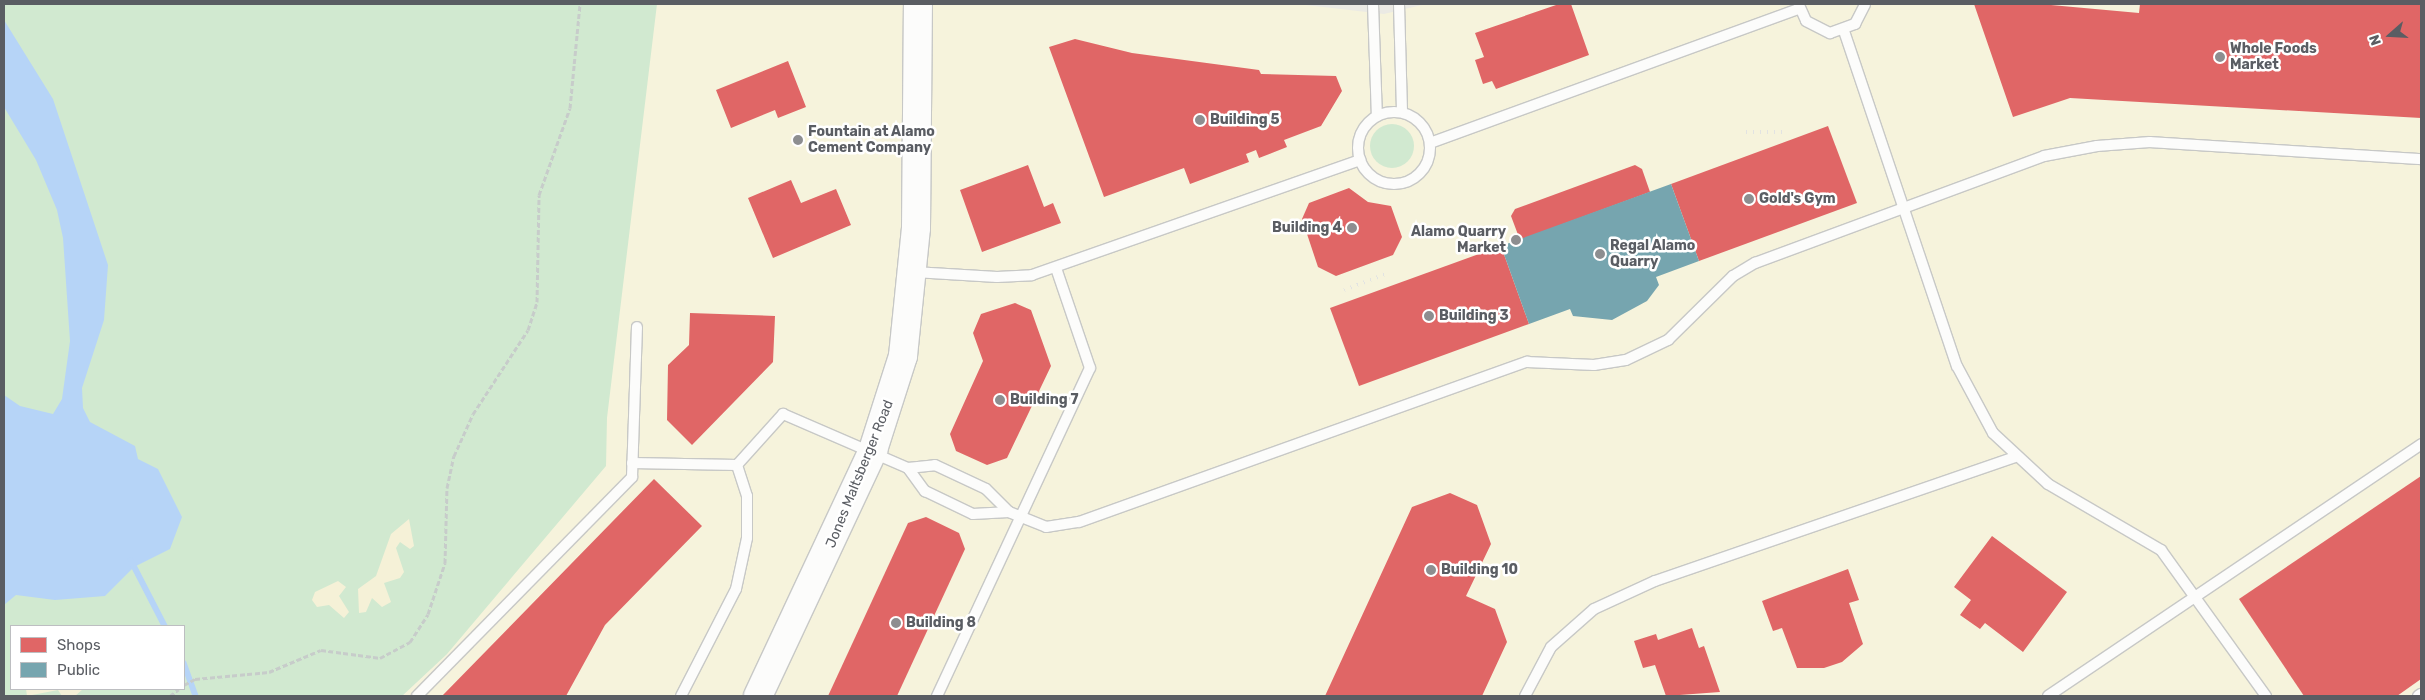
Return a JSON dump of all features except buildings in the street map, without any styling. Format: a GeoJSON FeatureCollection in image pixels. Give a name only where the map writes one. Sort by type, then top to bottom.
{"type":"FeatureCollection","features":[{"type":"Feature","properties":{"kind":"main road","name":"Jones Maltsberger Road"},"geometry":{"type":"LineString","coordinates":[[757,694],[873,450],[903,356],[914,272],[918,4]]}},
{"type":"Feature","properties":{"kind":"lane"},"geometry":{"type":"LineString","coordinates":[[1373,4],[1377,116],[1359,140],[1360,160],[1376,178],[1399,184],[1420,172],[1430,143],[1421,124],[1402,112],[1377,116]]}},
{"type":"Feature","properties":{"kind":"lane"},"geometry":{"type":"LineString","coordinates":[[1399,4],[1402,112]]}},
{"type":"Feature","properties":{"kind":"lane"},"geometry":{"type":"LineString","coordinates":[[1430,143],[1799,6],[1817,30],[1844,31],[1855,24],[1865,4]]}},
{"type":"Feature","properties":{"kind":"lane"},"geometry":{"type":"LineString","coordinates":[[1844,31],[1957,366],[1994,433],[2016,457],[2079,505],[2161,550],[2198,595],[2266,696]]}},
{"type":"Feature","properties":{"kind":"lane"},"geometry":{"type":"LineString","coordinates":[[632,463],[737,465],[783,414],[873,450],[908,468],[925,491],[973,514],[1009,512],[1046,527],[1078,522],[1527,362],[1594,365],[1626,360],[1668,340],[1744,268],[1903,207],[2044,156],[2122,143],[2421,159]]}},
{"type":"Feature","properties":{"kind":"lane"},"geometry":{"type":"LineString","coordinates":[[914,272],[997,277],[1056,268],[1360,160]]}},
{"type":"Feature","properties":{"kind":"lane"},"geometry":{"type":"LineString","coordinates":[[937,696],[1090,368],[1056,268]]}},
{"type":"Feature","properties":{"kind":"lane"},"geometry":{"type":"LineString","coordinates":[[417,696],[632,476],[637,327]]}},
{"type":"Feature","properties":{"kind":"lane"},"geometry":{"type":"LineString","coordinates":[[2048,696],[2421,444]]}},
{"type":"Feature","properties":{"kind":"lane"},"geometry":{"type":"LineString","coordinates":[[1525,696],[1551,647],[1594,609],[1655,582],[2016,457]]}},
{"type":"Feature","properties":{"kind":"lane"},"geometry":{"type":"LineString","coordinates":[[681,696],[736,589],[747,538],[747,496],[737,465]]}},
{"type":"Feature","properties":{"kind":"lane"},"geometry":{"type":"LineString","coordinates":[[908,468],[935,465],[986,490],[1009,512]]}},
{"type":"Feature","properties":{"kind":"path"},"geometry":{"type":"LineString","coordinates":[[185,684],[195,679],[269,672],[321,650],[380,658],[410,642],[428,614],[446,563],[447,488],[454,456],[473,414],[528,330],[537,302],[539,196],[570,108],[580,4]]}},
{"type":"Feature","properties":{"kind":"shaded area","name":"Alamo Quarry Market"},"geometry":{"type":"Polygon","coordinates":[[[617,4],[1297,4],[1384,14],[1426,4],[2421,4],[2421,696],[402,696],[447,654],[617,4]]]}},
{"type":"Feature","properties":{"kind":"green space"},"geometry":{"type":"Polygon","coordinates":[[[4,4],[657,4],[607,418],[606,466],[447,654],[402,696],[4,696],[4,4]]]}},
{"type":"Feature","properties":{"kind":"green space"},"geometry":{"type":"Polygon","coordinates":[[[1388,124],[1396,124],[1408,130],[1414,146],[1408,162],[1396,168],[1388,168],[1376,162],[1370,150],[1370,142],[1376,130],[1388,124]]]}},
{"type":"Feature","properties":{"kind":"sand"},"geometry":{"type":"Polygon","coordinates":[[[409,519],[414,546],[410,549],[400,542],[396,548],[404,572],[400,578],[384,583],[391,602],[382,607],[372,598],[366,612],[359,613],[358,589],[376,576],[391,534],[409,519]]]}},
{"type":"Feature","properties":{"kind":"sand"},"geometry":{"type":"Polygon","coordinates":[[[338,581],[346,587],[339,596],[349,612],[344,618],[329,605],[317,607],[312,600],[315,592],[338,581]]]}},
{"type":"Feature","properties":{"kind":"sand"},"geometry":{"type":"Polygon","coordinates":[[[26,690],[58,690],[27,696],[26,690]]]}},
{"type":"Feature","properties":{"kind":"sand"},"geometry":{"type":"Polygon","coordinates":[[[58,690],[82,690],[75,696],[62,696],[58,690]]]}},
{"type":"Feature","properties":{"kind":"water"},"geometry":{"type":"Polygon","coordinates":[[[4,20],[53,99],[108,265],[104,320],[82,388],[83,408],[90,422],[135,446],[138,459],[158,469],[182,517],[170,549],[134,567],[105,596],[55,600],[16,595],[4,605],[4,395],[20,406],[53,414],[62,399],[70,341],[63,238],[57,210],[36,160],[4,107],[4,20]]]}},
{"type":"Feature","properties":{"kind":"waterway"},"geometry":{"type":"LineString","coordinates":[[131,560],[164,625]]}},
{"type":"Feature","properties":{"kind":"waterway"},"geometry":{"type":"LineString","coordinates":[[185,666],[196,696]]}},
{"type":"Feature","properties":{"kind":"railway"},"geometry":{"type":"LineString","coordinates":[[1746,132],[1782,132]]}},
{"type":"Feature","properties":{"kind":"railway"},"geometry":{"type":"LineString","coordinates":[[1344,290],[1385,274]]}},
{"type":"Feature","properties":{"kind":"place","name":"Whole Foods Market"},"geometry":{"type":"Point","coordinates":[2220,57]}},
{"type":"Feature","properties":{"kind":"place","name":"Building 5"},"geometry":{"type":"Point","coordinates":[1200,120]}},
{"type":"Feature","properties":{"kind":"place","name":"Fountain at Alamo Cement Company"},"geometry":{"type":"Point","coordinates":[798,140]}},
{"type":"Feature","properties":{"kind":"place","name":"Gold's Gym"},"geometry":{"type":"Point","coordinates":[1749,199]}},
{"type":"Feature","properties":{"kind":"place","name":"Building 4"},"geometry":{"type":"Point","coordinates":[1352,228]}},
{"type":"Feature","properties":{"kind":"place","name":"Alamo Quarry Market"},"geometry":{"type":"Point","coordinates":[1516,240]}},
{"type":"Feature","properties":{"kind":"place","name":"Regal Alamo Quarry"},"geometry":{"type":"Point","coordinates":[1600,254]}},
{"type":"Feature","properties":{"kind":"place","name":"Building 3"},"geometry":{"type":"Point","coordinates":[1429,316]}},
{"type":"Feature","properties":{"kind":"place","name":"Building 7"},"geometry":{"type":"Point","coordinates":[1000,400]}},
{"type":"Feature","properties":{"kind":"place","name":"Building 10"},"geometry":{"type":"Point","coordinates":[1431,570]}},
{"type":"Feature","properties":{"kind":"place","name":"Building 8"},"geometry":{"type":"Point","coordinates":[896,623]}}]}
